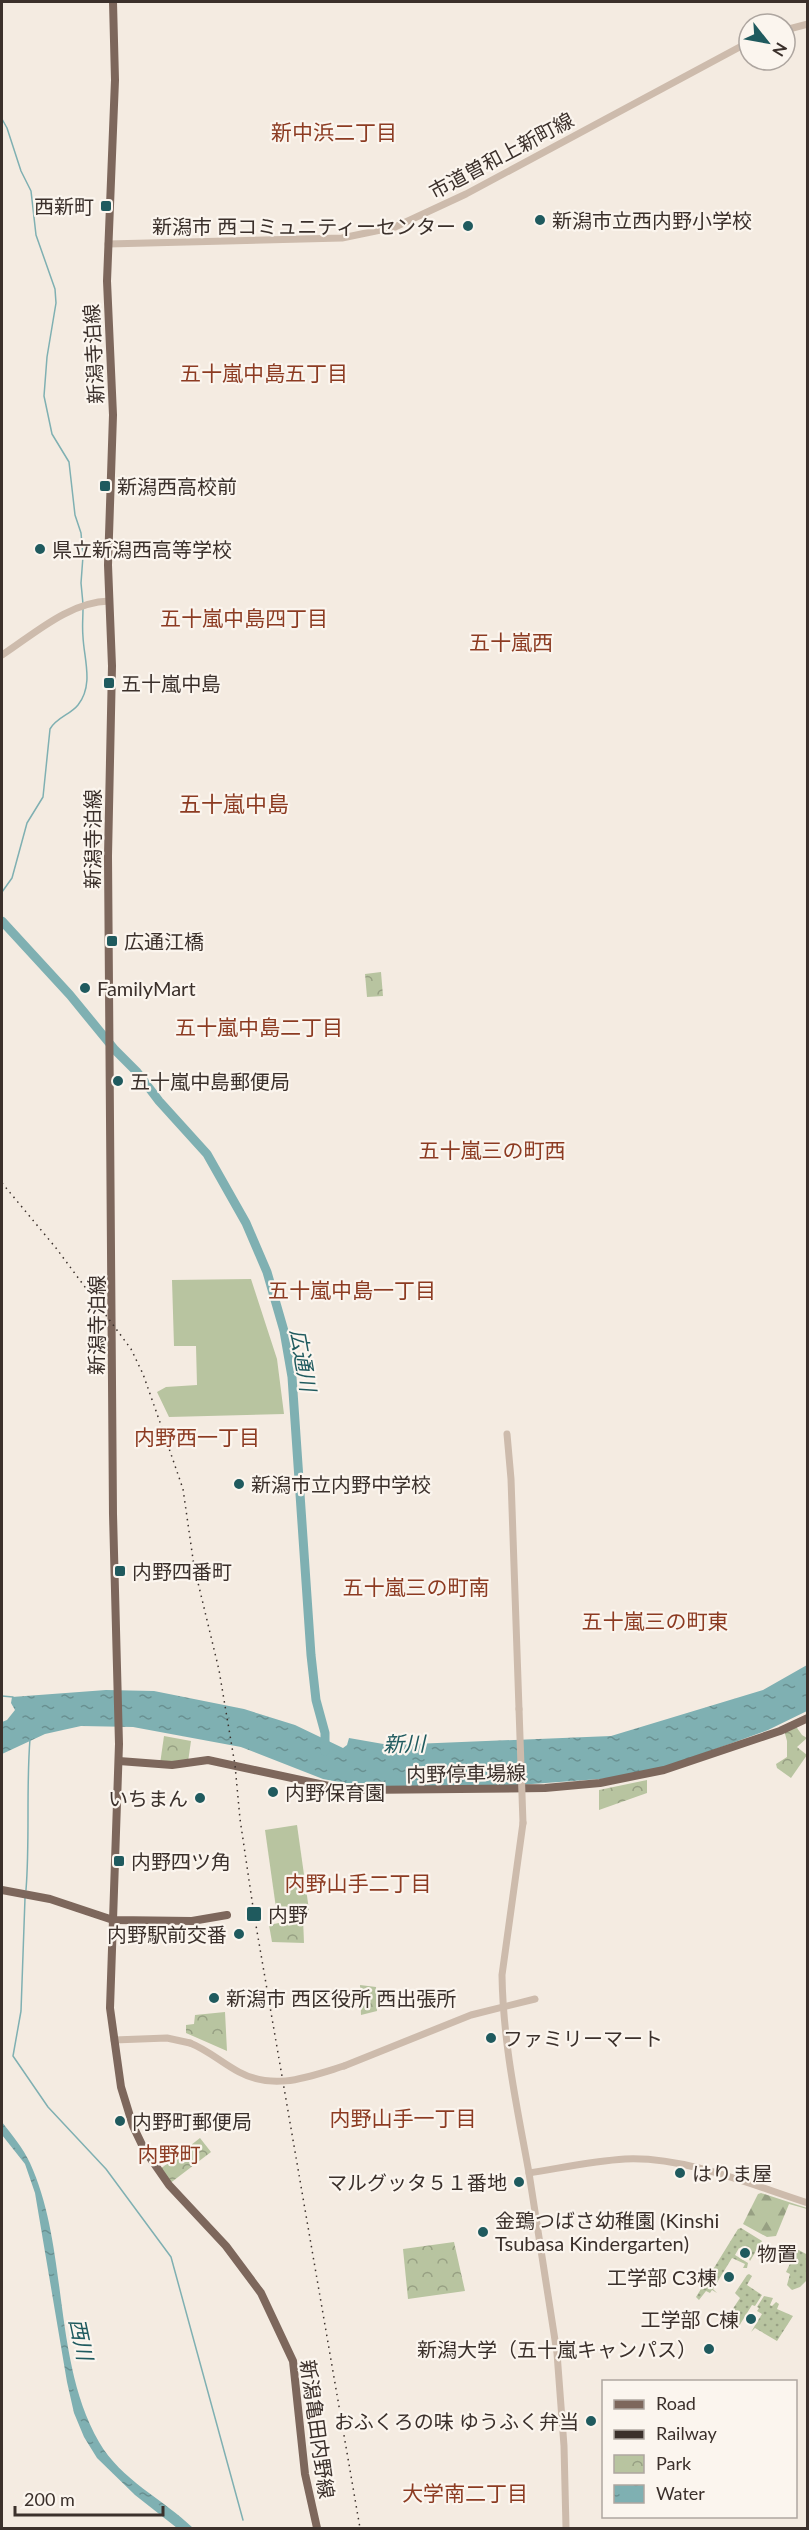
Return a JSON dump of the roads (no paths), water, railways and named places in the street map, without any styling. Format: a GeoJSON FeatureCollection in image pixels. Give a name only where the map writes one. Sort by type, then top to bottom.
{"type":"FeatureCollection","features":[{"type":"Feature","properties":{"kind":"main road","name":"新潟寺泊線"},"geometry":{"type":"LineString","coordinates":[[113,2],[115,80],[108,244],[108,316],[113,415],[108,566],[112,644],[108,770],[113,1515],[119,1677],[119,1761]]}},
{"type":"Feature","properties":{"kind":"main road","name":"内野停車場線"},"geometry":{"type":"LineString","coordinates":[[119,1761],[172,1765],[208,1760],[329,1786],[359,1790],[545,1788],[600,1783],[664,1770],[780,1731],[807,1718]]}},
{"type":"Feature","properties":{"kind":"main road","name":"新潟亀田内野線"},"geometry":{"type":"LineString","coordinates":[[119,1761],[110,2008],[126,2106],[149,2159],[169,2185],[226,2246],[261,2293],[288,2345],[293,2361],[305,2474],[317,2529]]}},
{"type":"Feature","properties":{"kind":"main road"},"geometry":{"type":"LineString","coordinates":[[2,1890],[51,1899],[113,1920],[192,1921],[227,1915]]}},
{"type":"Feature","properties":{"kind":"street","name":"市道曽和上新町線"},"geometry":{"type":"LineString","coordinates":[[108,244],[342,238],[395,227],[466,194],[737,48]]}},
{"type":"Feature","properties":{"kind":"street"},"geometry":{"type":"LineString","coordinates":[[2,655],[76,607],[94,601],[109,601]]}},
{"type":"Feature","properties":{"kind":"street"},"geometry":{"type":"LineString","coordinates":[[507,1434],[511,1487],[523,1823],[502,1975],[503,2006],[509,2067],[529,2173],[557,2353],[564,2446],[566,2529]]}},
{"type":"Feature","properties":{"kind":"street"},"geometry":{"type":"LineString","coordinates":[[114,2040],[167,2038],[190,2043],[207,2051],[236,2071],[265,2082],[298,2079],[344,2066],[471,2015],[535,1999]]}},
{"type":"Feature","properties":{"kind":"street"},"geometry":{"type":"LineString","coordinates":[[529,2173],[627,2159],[658,2161],[714,2172],[807,2203]]}},
{"type":"Feature","properties":{"kind":"water"},"geometry":{"type":"Polygon","coordinates":[[[807,1665],[807,1711],[768,1730],[641,1776],[504,1786],[360,1786],[323,1779],[241,1747],[133,1727],[81,1726],[45,1734],[2,1754],[2,1722],[7,1720],[15,1710],[11,1703],[12,1697],[106,1690],[154,1691],[244,1709],[295,1725],[343,1748],[347,1745],[349,1738],[389,1745],[611,1736],[763,1690],[807,1665]]]}},
{"type":"Feature","properties":{"kind":"water"},"geometry":{"type":"Polygon","coordinates":[[[2,2122],[27,2157],[42,2196],[51,2231],[74,2376],[84,2410],[99,2442],[130,2478],[193,2528],[177,2528],[135,2495],[97,2458],[84,2437],[74,2413],[67,2382],[35,2193],[25,2164],[2,2135],[2,2122]]]}},
{"type":"Feature","properties":{"kind":"waterway"},"geometry":{"type":"LineString","coordinates":[[2,119],[21,171],[31,191],[36,235],[55,289],[56,303],[47,357],[44,396],[52,434],[69,462],[75,515],[81,533],[83,604]]}},
{"type":"Feature","properties":{"kind":"waterway"},"geometry":{"type":"LineString","coordinates":[[2,892],[12,878],[27,823],[43,797],[50,729],[78,705],[86,689],[83,608]]}},
{"type":"Feature","properties":{"kind":"waterway","name":"広通川"},"geometry":{"type":"LineString","coordinates":[[2,921],[70,995],[115,1050],[137,1072],[159,1101],[207,1154],[246,1223],[267,1272],[284,1331],[292,1377],[311,1655],[316,1700],[325,1733],[325,1751]]}},
{"type":"Feature","properties":{"kind":"waterway"},"geometry":{"type":"LineString","coordinates":[[2,1696],[13,1697]]}},
{"type":"Feature","properties":{"kind":"waterway"},"geometry":{"type":"LineString","coordinates":[[26,1890],[30,1739]]}},
{"type":"Feature","properties":{"kind":"waterway"},"geometry":{"type":"LineString","coordinates":[[25,1898],[21,2011],[13,2056],[48,2107],[106,2169],[171,2257],[243,2520]]}},
{"type":"Feature","properties":{"kind":"railway"},"geometry":{"type":"LineString","coordinates":[[2,1183],[56,1248],[131,1349],[143,1374],[183,1489],[194,1566],[219,1670],[235,1765],[240,1819],[254,1914],[360,2528]]}},
{"type":"Feature","properties":{"kind":"place","name":"西新町"},"geometry":{"type":"Point","coordinates":[106,206]}},
{"type":"Feature","properties":{"kind":"place","name":"新潟市立西内野小学校"},"geometry":{"type":"Point","coordinates":[540,220]}},
{"type":"Feature","properties":{"kind":"place","name":"新潟市 西コミュニティーセンター"},"geometry":{"type":"Point","coordinates":[468,226]}},
{"type":"Feature","properties":{"kind":"place","name":"新潟西高校前"},"geometry":{"type":"Point","coordinates":[105,486]}},
{"type":"Feature","properties":{"kind":"place","name":"県立新潟西高等学校"},"geometry":{"type":"Point","coordinates":[40,549]}},
{"type":"Feature","properties":{"kind":"place","name":"五十嵐中島"},"geometry":{"type":"Point","coordinates":[109,683]}},
{"type":"Feature","properties":{"kind":"place","name":"広通江橋"},"geometry":{"type":"Point","coordinates":[112,941]}},
{"type":"Feature","properties":{"kind":"place","name":"FamilyMart"},"geometry":{"type":"Point","coordinates":[85,988]}},
{"type":"Feature","properties":{"kind":"place","name":"五十嵐中島郵便局"},"geometry":{"type":"Point","coordinates":[118,1081]}},
{"type":"Feature","properties":{"kind":"place","name":"新潟市立内野中学校"},"geometry":{"type":"Point","coordinates":[239,1484]}},
{"type":"Feature","properties":{"kind":"place","name":"内野四番町"},"geometry":{"type":"Point","coordinates":[120,1571]}},
{"type":"Feature","properties":{"kind":"place","name":"内野保育園"},"geometry":{"type":"Point","coordinates":[273,1792]}},
{"type":"Feature","properties":{"kind":"place","name":"いちまん"},"geometry":{"type":"Point","coordinates":[200,1798]}},
{"type":"Feature","properties":{"kind":"place","name":"内野四ツ角"},"geometry":{"type":"Point","coordinates":[119,1861]}},
{"type":"Feature","properties":{"kind":"place","name":"内野"},"geometry":{"type":"Point","coordinates":[254,1914]}},
{"type":"Feature","properties":{"kind":"place","name":"内野駅前交番"},"geometry":{"type":"Point","coordinates":[239,1934]}},
{"type":"Feature","properties":{"kind":"place","name":"新潟市 西区役所 西出張所"},"geometry":{"type":"Point","coordinates":[214,1998]}},
{"type":"Feature","properties":{"kind":"place","name":"ファミリーマート"},"geometry":{"type":"Point","coordinates":[491,2038]}},
{"type":"Feature","properties":{"kind":"place","name":"内野町郵便局"},"geometry":{"type":"Point","coordinates":[120,2121]}},
{"type":"Feature","properties":{"kind":"place","name":"はりま屋"},"geometry":{"type":"Point","coordinates":[680,2173]}},
{"type":"Feature","properties":{"kind":"place","name":"マルグッタ５１番地"},"geometry":{"type":"Point","coordinates":[519,2182]}},
{"type":"Feature","properties":{"kind":"place","name":"金鵄つばさ幼稚園 (Kinshi Tsubasa Kindergarten)"},"geometry":{"type":"Point","coordinates":[483,2232]}},
{"type":"Feature","properties":{"kind":"place","name":"物置"},"geometry":{"type":"Point","coordinates":[745,2253]}},
{"type":"Feature","properties":{"kind":"place","name":"工学部 C3棟"},"geometry":{"type":"Point","coordinates":[729,2277]}},
{"type":"Feature","properties":{"kind":"place","name":"工学部 C棟"},"geometry":{"type":"Point","coordinates":[751,2319]}},
{"type":"Feature","properties":{"kind":"place","name":"新潟大学（五十嵐キャンパス）"},"geometry":{"type":"Point","coordinates":[709,2349]}},
{"type":"Feature","properties":{"kind":"place","name":"おふくろの味 ゆうふく弁当"},"geometry":{"type":"Point","coordinates":[591,2421]}},
{"type":"Feature","properties":{"kind":"district","name":"新中浜二丁目"},"geometry":{"type":"Point","coordinates":[334,131]}},
{"type":"Feature","properties":{"kind":"district","name":"五十嵐中島五丁目"},"geometry":{"type":"Point","coordinates":[264,372]}},
{"type":"Feature","properties":{"kind":"district","name":"五十嵐中島四丁目"},"geometry":{"type":"Point","coordinates":[244,617]}},
{"type":"Feature","properties":{"kind":"district","name":"五十嵐西"},"geometry":{"type":"Point","coordinates":[511,641]}},
{"type":"Feature","properties":{"kind":"district","name":"五十嵐中島"},"geometry":{"type":"Point","coordinates":[234,803]}},
{"type":"Feature","properties":{"kind":"district","name":"五十嵐中島二丁目"},"geometry":{"type":"Point","coordinates":[259,1026]}},
{"type":"Feature","properties":{"kind":"district","name":"五十嵐三の町西"},"geometry":{"type":"Point","coordinates":[492,1149]}},
{"type":"Feature","properties":{"kind":"district","name":"五十嵐中島一丁目"},"geometry":{"type":"Point","coordinates":[352,1289]}},
{"type":"Feature","properties":{"kind":"district","name":"内野西一丁目"},"geometry":{"type":"Point","coordinates":[197,1436]}},
{"type":"Feature","properties":{"kind":"district","name":"五十嵐三の町南"},"geometry":{"type":"Point","coordinates":[416,1586]}},
{"type":"Feature","properties":{"kind":"district","name":"五十嵐三の町東"},"geometry":{"type":"Point","coordinates":[655,1620]}},
{"type":"Feature","properties":{"kind":"district","name":"内野山手二丁目"},"geometry":{"type":"Point","coordinates":[358,1882]}},
{"type":"Feature","properties":{"kind":"district","name":"内野山手一丁目"},"geometry":{"type":"Point","coordinates":[403,2117]}},
{"type":"Feature","properties":{"kind":"district","name":"内野町"},"geometry":{"type":"Point","coordinates":[169,2153]}},
{"type":"Feature","properties":{"kind":"district","name":"大学南二丁目"},"geometry":{"type":"Point","coordinates":[465,2492]}},
{"type":"Feature","properties":{"kind":"water label","name":"新川"},"geometry":{"type":"Point","coordinates":[404,1743]}},
{"type":"Feature","properties":{"kind":"water label","name":"西川"},"geometry":{"type":"Point","coordinates":[82,2339]}}]}
